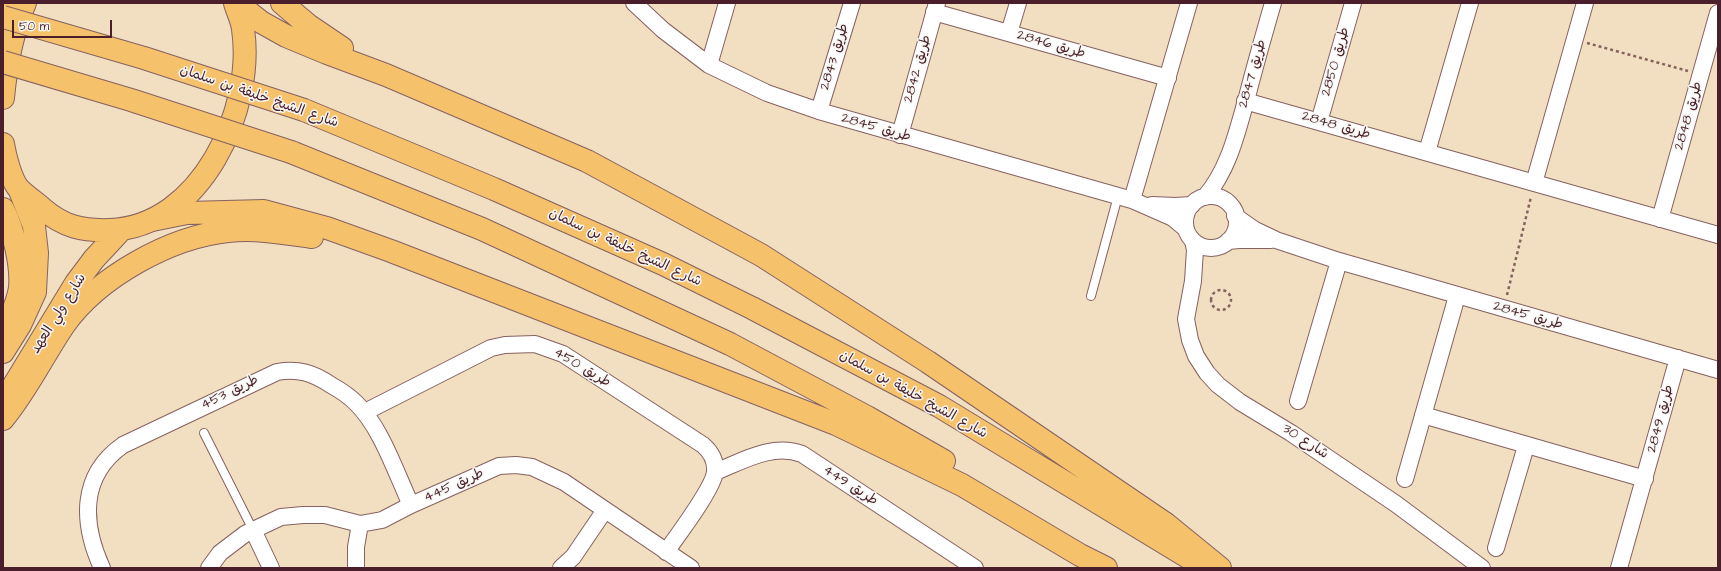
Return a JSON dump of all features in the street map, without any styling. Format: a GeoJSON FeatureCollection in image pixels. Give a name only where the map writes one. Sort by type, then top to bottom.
{"type":"FeatureCollection","features":[{"type":"Feature","properties":{"kind":"main road"},"geometry":{"type":"LineString","coordinates":[[3,21],[7,3]]}},
{"type":"Feature","properties":{"kind":"main road"},"geometry":{"type":"LineString","coordinates":[[3,98],[19,15],[25,3]]}},
{"type":"Feature","properties":{"kind":"main road"},"geometry":{"type":"LineString","coordinates":[[236,3],[260,22],[286,36],[386,75],[587,161],[762,254],[928,362],[1166,524],[1220,568]]}},
{"type":"Feature","properties":{"kind":"main road"},"geometry":{"type":"LineString","coordinates":[[152,220],[185,198],[206,173],[223,143],[234,116],[243,80],[244,54],[243,28],[236,3]]}},
{"type":"Feature","properties":{"kind":"main road"},"geometry":{"type":"LineString","coordinates":[[282,3],[324,38],[386,75]]}},
{"type":"Feature","properties":{"kind":"main road","name":"شارع الشيخ خليفة بن سلمان"},"geometry":{"type":"LineString","coordinates":[[3,17],[144,58],[304,110],[494,189],[663,264],[752,308],[939,406],[1206,568]]}},
{"type":"Feature","properties":{"kind":"main road"},"geometry":{"type":"LineString","coordinates":[[3,62],[131,100],[291,152],[482,229],[730,344],[867,417],[1090,544],[1122,568]]}},
{"type":"Feature","properties":{"kind":"main road","name":"شارع ولي العهد"},"geometry":{"type":"LineString","coordinates":[[3,352],[20,325],[35,292],[37,253],[34,226],[4,154]]}},
{"type":"Feature","properties":{"kind":"main road"},"geometry":{"type":"LineString","coordinates":[[18,188],[48,213],[68,225],[90,231],[121,230],[152,220],[187,213],[264,212],[327,228],[836,424],[962,485],[1080,555],[1106,568]]}},
{"type":"Feature","properties":{"kind":"main road"},"geometry":{"type":"LineString","coordinates":[[3,209],[9,222],[18,258],[20,287],[3,336]]}},
{"type":"Feature","properties":{"kind":"main road","name":"شارع ولي العهد"},"geometry":{"type":"LineString","coordinates":[[3,403],[76,283],[94,258],[121,230]]}},
{"type":"Feature","properties":{"kind":"main road"},"geometry":{"type":"LineString","coordinates":[[3,419],[65,324],[93,293],[128,267],[153,254],[192,239],[227,231],[265,230],[322,238],[441,271]]}},
{"type":"Feature","properties":{"kind":"street","name":"طريق 2845"},"geometry":{"type":"LineString","coordinates":[[634,3],[663,30],[709,65],[767,92],[819,111],[1131,200],[1170,206],[1199,201]]}},
{"type":"Feature","properties":{"kind":"street"},"geometry":{"type":"LineString","coordinates":[[709,65],[727,3]]}},
{"type":"Feature","properties":{"kind":"street","name":"طريق 2843"},"geometry":{"type":"LineString","coordinates":[[819,111],[852,3]]}},
{"type":"Feature","properties":{"kind":"street"},"geometry":{"type":"LineString","coordinates":[[1009,33],[1018,3]]}},
{"type":"Feature","properties":{"kind":"street"},"geometry":{"type":"LineString","coordinates":[[1131,200],[1189,3]]}},
{"type":"Feature","properties":{"kind":"street","name":"طريق 2847"},"geometry":{"type":"LineString","coordinates":[[1199,201],[1222,174],[1232,146],[1273,3]]}},
{"type":"Feature","properties":{"kind":"street","name":"طريق 2850"},"geometry":{"type":"LineString","coordinates":[[1319,122],[1353,3]]}},
{"type":"Feature","properties":{"kind":"street"},"geometry":{"type":"LineString","coordinates":[[1427,152],[1470,3]]}},
{"type":"Feature","properties":{"kind":"street"},"geometry":{"type":"LineString","coordinates":[[1534,183],[1585,3]]}},
{"type":"Feature","properties":{"kind":"street","name":"طريق 2846"},"geometry":{"type":"LineString","coordinates":[[935,8],[1009,33],[1168,78]]}},
{"type":"Feature","properties":{"kind":"street","name":"طريق 2842"},"geometry":{"type":"LineString","coordinates":[[900,134],[935,8]]}},
{"type":"Feature","properties":{"kind":"street","name":"طريق 2848"},"geometry":{"type":"LineString","coordinates":[[1660,219],[1718,13]]}},
{"type":"Feature","properties":{"kind":"street","name":"طريق 2848"},"geometry":{"type":"LineString","coordinates":[[1245,101],[1718,235]]}},
{"type":"Feature","properties":{"kind":"street","name":"طريق 2847"},"geometry":{"type":"LineString","coordinates":[[1232,146],[1228,175],[1232,210]]}},
{"type":"Feature","properties":{"kind":"street"},"geometry":{"type":"LineString","coordinates":[[1218,198],[1232,210],[1235,230],[1221,245],[1203,247],[1189,235],[1186,216],[1199,201],[1218,198]]}},
{"type":"Feature","properties":{"kind":"street","name":"طريق 2845"},"geometry":{"type":"LineString","coordinates":[[1131,200],[1173,218],[1189,235]]}},
{"type":"Feature","properties":{"kind":"street","name":"طريق 2845"},"geometry":{"type":"LineString","coordinates":[[1232,210],[1255,230],[1276,240],[1339,261],[1718,370]]}},
{"type":"Feature","properties":{"kind":"street","name":"شارع 30"},"geometry":{"type":"LineString","coordinates":[[1189,235],[1195,250],[1193,281],[1186,319],[1190,340],[1196,356],[1207,373],[1218,385],[1240,402],[1291,433],[1396,504],[1482,568]]}},
{"type":"Feature","properties":{"kind":"street","name":"طريق 2845"},"geometry":{"type":"LineString","coordinates":[[1221,245],[1239,240],[1276,240]]}},
{"type":"Feature","properties":{"kind":"street","name":"شارع 30"},"geometry":{"type":"LineString","coordinates":[[1193,281],[1207,256],[1221,245]]}},
{"type":"Feature","properties":{"kind":"street"},"geometry":{"type":"LineString","coordinates":[[1298,401],[1339,261]]}},
{"type":"Feature","properties":{"kind":"street"},"geometry":{"type":"LineString","coordinates":[[1405,479],[1457,296]]}},
{"type":"Feature","properties":{"kind":"street","name":"طريق 450"},"geometry":{"type":"LineString","coordinates":[[365,412],[491,348],[505,345],[535,344],[563,354],[703,445],[713,457],[715,472]]}},
{"type":"Feature","properties":{"kind":"street","name":"طريق 2849"},"geometry":{"type":"LineString","coordinates":[[1619,568],[1678,358]]}},
{"type":"Feature","properties":{"kind":"street","name":"طريق 453"},"geometry":{"type":"LineString","coordinates":[[102,568],[91,540],[88,525],[90,493],[93,481],[105,460],[123,445],[267,376],[287,370],[298,370],[318,376],[346,394],[365,412],[376,430],[411,505]]}},
{"type":"Feature","properties":{"kind":"street"},"geometry":{"type":"LineString","coordinates":[[1422,415],[1645,479]]}},
{"type":"Feature","properties":{"kind":"street"},"geometry":{"type":"LineString","coordinates":[[1496,548],[1526,446]]}},
{"type":"Feature","properties":{"kind":"street","name":"طريق 449"},"geometry":{"type":"LineString","coordinates":[[715,472],[769,451],[786,450],[802,454],[975,568]]}},
{"type":"Feature","properties":{"kind":"street","name":"طريق 445"},"geometry":{"type":"LineString","coordinates":[[209,568],[220,553],[245,534],[281,517],[303,514],[325,515],[360,524],[382,520],[411,505],[499,466],[516,464],[532,467],[564,482],[691,568]]}},
{"type":"Feature","properties":{"kind":"street"},"geometry":{"type":"LineString","coordinates":[[666,552],[710,486],[715,472]]}},
{"type":"Feature","properties":{"kind":"street"},"geometry":{"type":"LineString","coordinates":[[561,568],[574,557],[605,510]]}},
{"type":"Feature","properties":{"kind":"street"},"geometry":{"type":"LineString","coordinates":[[356,568],[356,547],[360,524]]}},
{"type":"Feature","properties":{"kind":"street"},"geometry":{"type":"LineString","coordinates":[[253,530],[272,568]]}},
{"type":"Feature","properties":{"kind":"lane"},"geometry":{"type":"LineString","coordinates":[[1091,296],[1131,200]]}},
{"type":"Feature","properties":{"kind":"lane"},"geometry":{"type":"LineString","coordinates":[[204,434],[253,530]]}},
{"type":"Feature","properties":{"kind":"path"},"geometry":{"type":"LineString","coordinates":[[1575,39],[1700,75]]}},
{"type":"Feature","properties":{"kind":"path"},"geometry":{"type":"LineString","coordinates":[[1503,309],[1534,183]]}},
{"type":"Feature","properties":{"kind":"path"},"geometry":{"type":"LineString","coordinates":[[1222,290],[1230,295],[1231,304],[1225,310],[1216,309],[1212,306],[1211,297],[1218,291],[1222,290]]}}]}
